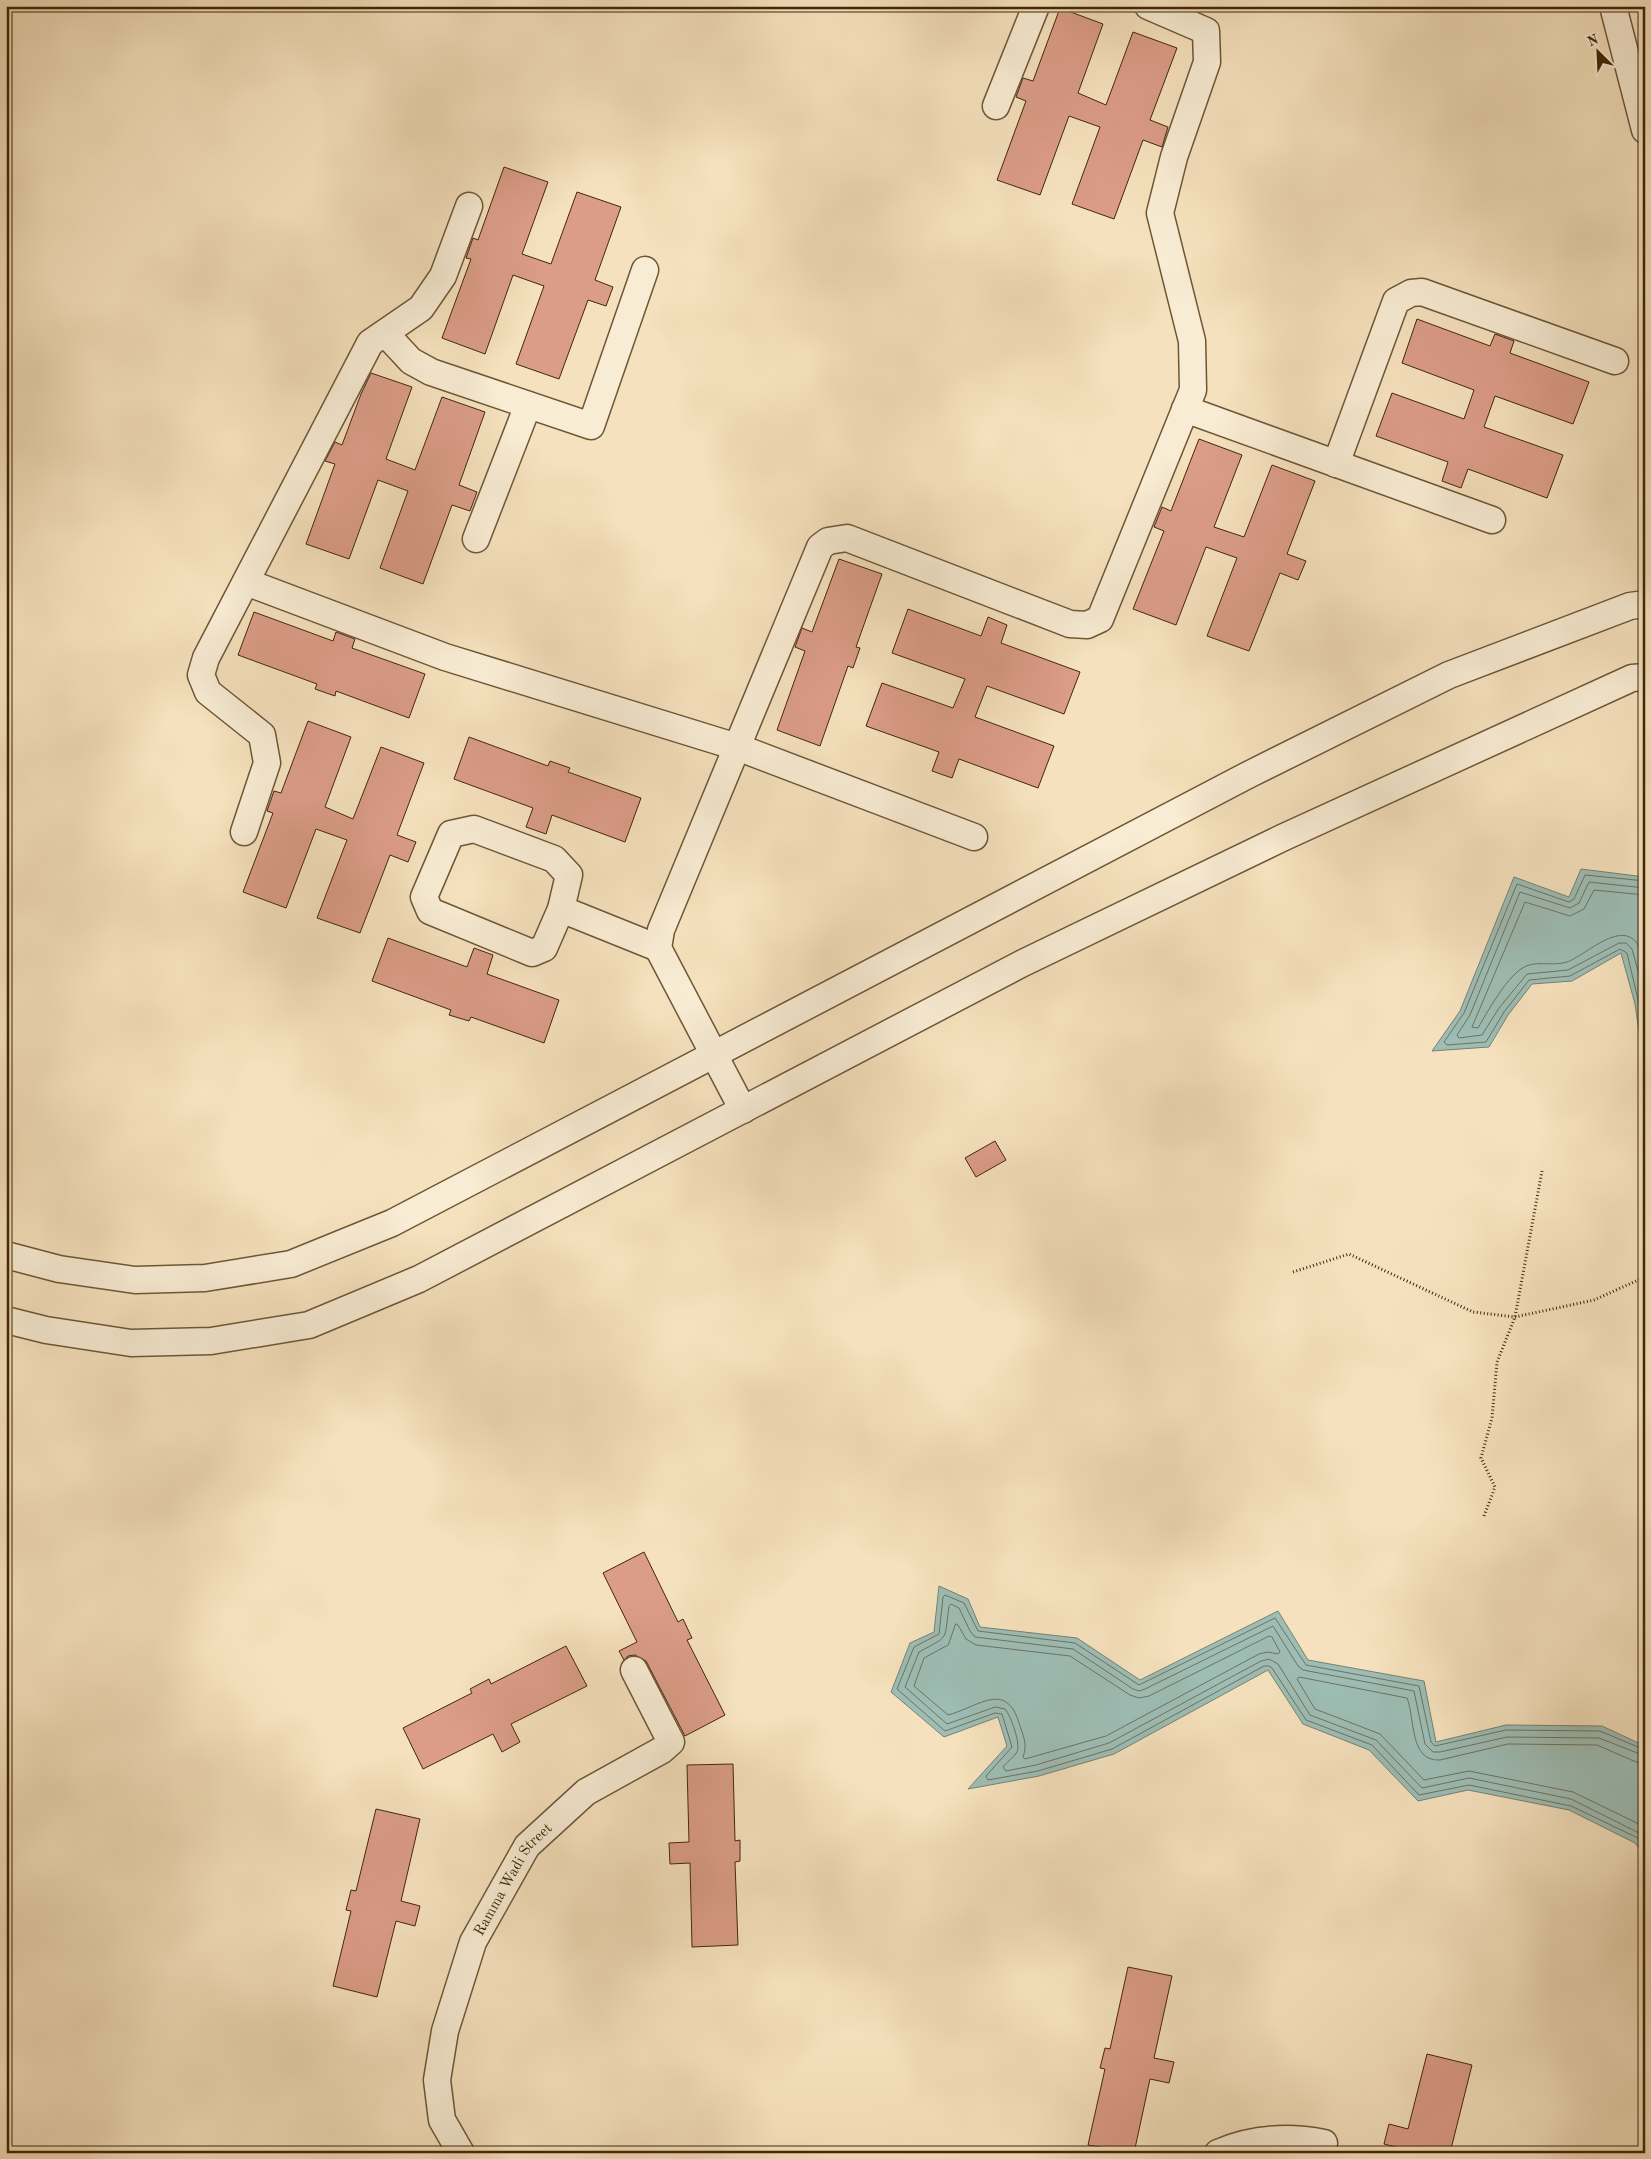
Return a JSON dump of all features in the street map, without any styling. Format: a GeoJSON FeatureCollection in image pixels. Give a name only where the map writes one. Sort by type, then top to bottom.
{"type":"FeatureCollection","features":[{"type":"Feature","properties":{"kind":"street"},"geometry":{"type":"LineString","coordinates":[[996,106],[1036,6]]}},
{"type":"Feature","properties":{"kind":"street"},"geometry":{"type":"LineString","coordinates":[[1613,6],[1645,130]]}},
{"type":"Feature","properties":{"kind":"street"},"geometry":{"type":"LineString","coordinates":[[743,1110],[658,948],[661,930],[820,547],[828,541],[847,538],[1070,624],[1087,626],[1100,620],[1193,390],[1192,341],[1160,212],[1174,157],[1207,62],[1206,31],[1155,7]]}},
{"type":"Feature","properties":{"kind":"street"},"geometry":{"type":"LineString","coordinates":[[244,832],[267,763],[262,735],[208,692],[202,676],[206,658],[370,343],[421,308],[443,276],[469,206]]}},
{"type":"Feature","properties":{"kind":"street"},"geometry":{"type":"LineString","coordinates":[[385,333],[411,361],[432,372],[591,426],[645,270]]}},
{"type":"Feature","properties":{"kind":"street"},"geometry":{"type":"LineString","coordinates":[[1336,464],[1396,301],[1411,293],[1422,292],[1614,362]]}},
{"type":"Feature","properties":{"kind":"street"},"geometry":{"type":"LineString","coordinates":[[476,539],[528,405]]}},
{"type":"Feature","properties":{"kind":"street"},"geometry":{"type":"LineString","coordinates":[[1185,409],[1492,520]]}},
{"type":"Feature","properties":{"kind":"street"},"geometry":{"type":"LineString","coordinates":[[246,582],[445,657],[737,747],[974,837]]}},
{"type":"Feature","properties":{"kind":"street"},"geometry":{"type":"LineString","coordinates":[[6,1255],[59,1269],[135,1280],[205,1278],[291,1264],[392,1223],[1240,779],[1449,675],[1630,606],[1645,604]]}},
{"type":"Feature","properties":{"kind":"street"},"geometry":{"type":"LineString","coordinates":[[6,1320],[46,1330],[131,1344],[211,1341],[308,1325],[419,1280],[1023,963],[1282,838],[1632,678],[1645,677]]}},
{"type":"Feature","properties":{"kind":"street"},"geometry":{"type":"LineString","coordinates":[[474,829],[554,859],[569,875],[561,909],[544,948],[532,953],[430,911],[424,897],[451,834],[474,829]]}},
{"type":"Feature","properties":{"kind":"street"},"geometry":{"type":"LineString","coordinates":[[561,909],[658,948]]}},
{"type":"Feature","properties":{"kind":"street","name":"Ramma Wadi Street"},"geometry":{"type":"LineString","coordinates":[[461,2153],[442,2120],[437,2080],[445,2031],[473,1942],[526,1846],[586,1792],[662,1750],[671,1742],[634,1670]]}},
{"type":"Feature","properties":{"kind":"street"},"geometry":{"type":"LineString","coordinates":[[1218,2153],[1257,2140],[1306,2139],[1324,2143]]}},
{"type":"Feature","properties":{"kind":"path"},"geometry":{"type":"LineString","coordinates":[[1484,1516],[1495,1487],[1481,1458],[1492,1418],[1497,1362],[1515,1317],[1542,1171]]}},
{"type":"Feature","properties":{"kind":"path"},"geometry":{"type":"LineString","coordinates":[[1293,1272],[1349,1254],[1473,1312],[1515,1317],[1594,1300],[1645,1277]]}},
{"type":"Feature","properties":{"kind":"water"},"geometry":{"type":"Polygon","coordinates":[[[1581,869],[1645,877],[1645,1031],[1640,1038],[1635,1004],[1621,953],[1572,981],[1532,984],[1508,1015],[1489,1047],[1432,1051],[1460,1011],[1514,877],[1569,897],[1581,869]]]}},
{"type":"Feature","properties":{"kind":"water"},"geometry":{"type":"Polygon","coordinates":[[[939,1586],[968,1599],[980,1627],[1077,1638],[1140,1680],[1278,1611],[1308,1660],[1424,1681],[1436,1742],[1506,1725],[1602,1726],[1645,1746],[1645,1855],[1635,1843],[1569,1810],[1468,1790],[1418,1801],[1369,1750],[1303,1724],[1268,1670],[1114,1754],[1039,1776],[968,1789],[1007,1746],[998,1717],[944,1737],[891,1692],[910,1643],[934,1632],[939,1586]]]}},
{"type":"Feature","properties":{"kind":"building"},"geometry":{"type":"Polygon","coordinates":[[[1060,8],[1103,24],[1078,93],[1106,105],[1133,32],[1177,48],[1150,120],[1168,127],[1162,147],[1143,140],[1114,219],[1072,204],[1100,127],[1069,116],[1040,195],[997,180],[1026,101],[1016,97],[1023,78],[1033,81],[1060,8]]]}},
{"type":"Feature","properties":{"kind":"building"},"geometry":{"type":"Polygon","coordinates":[[[504,167],[548,182],[522,254],[551,264],[577,192],[621,207],[595,280],[613,287],[606,306],[588,300],[559,379],[516,364],[544,286],[513,275],[485,354],[442,338],[471,259],[466,258],[473,238],[478,240],[504,167]]]}},
{"type":"Feature","properties":{"kind":"building"},"geometry":{"type":"Polygon","coordinates":[[[1417,319],[1490,346],[1495,334],[1514,341],[1510,353],[1589,382],[1573,424],[1495,396],[1484,427],[1563,455],[1547,498],[1468,469],[1461,488],[1442,481],[1448,462],[1376,436],[1392,393],[1464,419],[1474,390],[1402,363],[1417,319]]]}},
{"type":"Feature","properties":{"kind":"building"},"geometry":{"type":"Polygon","coordinates":[[[371,373],[412,387],[386,459],[415,470],[442,397],[485,412],[459,485],[477,492],[470,511],[452,505],[423,584],[380,568],[408,491],[378,480],[349,559],[306,544],[335,464],[325,461],[335,442],[342,445],[371,373]]]}},
{"type":"Feature","properties":{"kind":"building"},"geometry":{"type":"Polygon","coordinates":[[[1199,439],[1242,455],[1214,527],[1244,537],[1272,465],[1315,481],[1287,554],[1306,561],[1298,580],[1280,573],[1249,651],[1207,636],[1237,558],[1206,547],[1176,625],[1133,609],[1164,531],[1154,527],[1162,507],[1171,511],[1199,439]]]}},
{"type":"Feature","properties":{"kind":"building"},"geometry":{"type":"Polygon","coordinates":[[[839,559],[882,574],[856,647],[860,648],[853,668],[848,666],[820,746],[777,730],[805,651],[795,647],[802,628],[812,632],[839,559]]]}},
{"type":"Feature","properties":{"kind":"building"},"geometry":{"type":"Polygon","coordinates":[[[908,609],[981,636],[988,617],[1007,625],[1001,643],[1080,672],[1064,714],[987,686],[975,717],[1054,746],[1038,788],[959,759],[952,778],[932,771],[939,752],[866,726],[882,683],[953,708],[965,679],[892,653],[908,609]]]}},
{"type":"Feature","properties":{"kind":"building"},"geometry":{"type":"Polygon","coordinates":[[[254,612],[333,641],[336,632],[355,639],[352,648],[425,674],[409,718],[336,691],[335,696],[315,689],[317,684],[238,655],[254,612]]]}},
{"type":"Feature","properties":{"kind":"building"},"geometry":{"type":"Polygon","coordinates":[[[308,721],[351,737],[325,807],[353,819],[381,747],[424,763],[397,835],[416,842],[408,862],[390,855],[360,933],[317,918],[347,840],[316,829],[286,908],[243,892],[273,813],[267,811],[274,791],[281,793],[308,721]]]}},
{"type":"Feature","properties":{"kind":"building"},"geometry":{"type":"Polygon","coordinates":[[[469,737],[548,766],[550,761],[570,768],[568,772],[641,798],[625,842],[552,815],[546,834],[526,827],[533,808],[454,779],[469,737]]]}},
{"type":"Feature","properties":{"kind":"building"},"geometry":{"type":"Polygon","coordinates":[[[388,938],[467,967],[474,948],[493,955],[487,974],[559,1000],[544,1043],[471,1017],[469,1021],[449,1015],[451,1010],[372,981],[388,938]]]}},
{"type":"Feature","properties":{"kind":"building"},"geometry":{"type":"Polygon","coordinates":[[[995,1141],[1006,1160],[976,1177],[965,1158],[995,1141]]]}},
{"type":"Feature","properties":{"kind":"building"},"geometry":{"type":"Polygon","coordinates":[[[644,1552],[678,1622],[683,1619],[692,1638],[687,1640],[725,1715],[685,1736],[646,1661],[635,1655],[628,1656],[624,1660],[619,1651],[637,1642],[603,1573],[644,1552]]]}},
{"type":"Feature","properties":{"kind":"building"},"geometry":{"type":"Polygon","coordinates":[[[566,1646],[587,1686],[511,1724],[520,1742],[502,1752],[493,1734],[423,1769],[403,1728],[472,1693],[470,1689],[489,1679],[491,1684],[566,1646]]]}},
{"type":"Feature","properties":{"kind":"building"},"geometry":{"type":"Polygon","coordinates":[[[733,1764],[735,1841],[740,1840],[740,1861],[735,1862],[738,1945],[692,1947],[690,1863],[670,1864],[669,1843],[689,1842],[687,1765],[733,1764]]]}},
{"type":"Feature","properties":{"kind":"building"},"geometry":{"type":"Polygon","coordinates":[[[376,1809],[420,1819],[401,1901],[420,1906],[415,1926],[396,1921],[377,1997],[333,1986],[351,1911],[346,1910],[351,1890],[356,1891],[376,1809]]]}},
{"type":"Feature","properties":{"kind":"building"},"geometry":{"type":"Polygon","coordinates":[[[1128,1967],[1172,1976],[1154,2058],[1174,2062],[1169,2083],[1150,2079],[1134,2153],[1088,2145],[1105,2069],[1100,2068],[1105,2048],[1110,2049],[1128,1967]]]}},
{"type":"Feature","properties":{"kind":"building"},"geometry":{"type":"Polygon","coordinates":[[[1427,2054],[1472,2065],[1450,2153],[1402,2153],[1403,2149],[1384,2144],[1389,2124],[1408,2129],[1427,2054]]]}}]}
